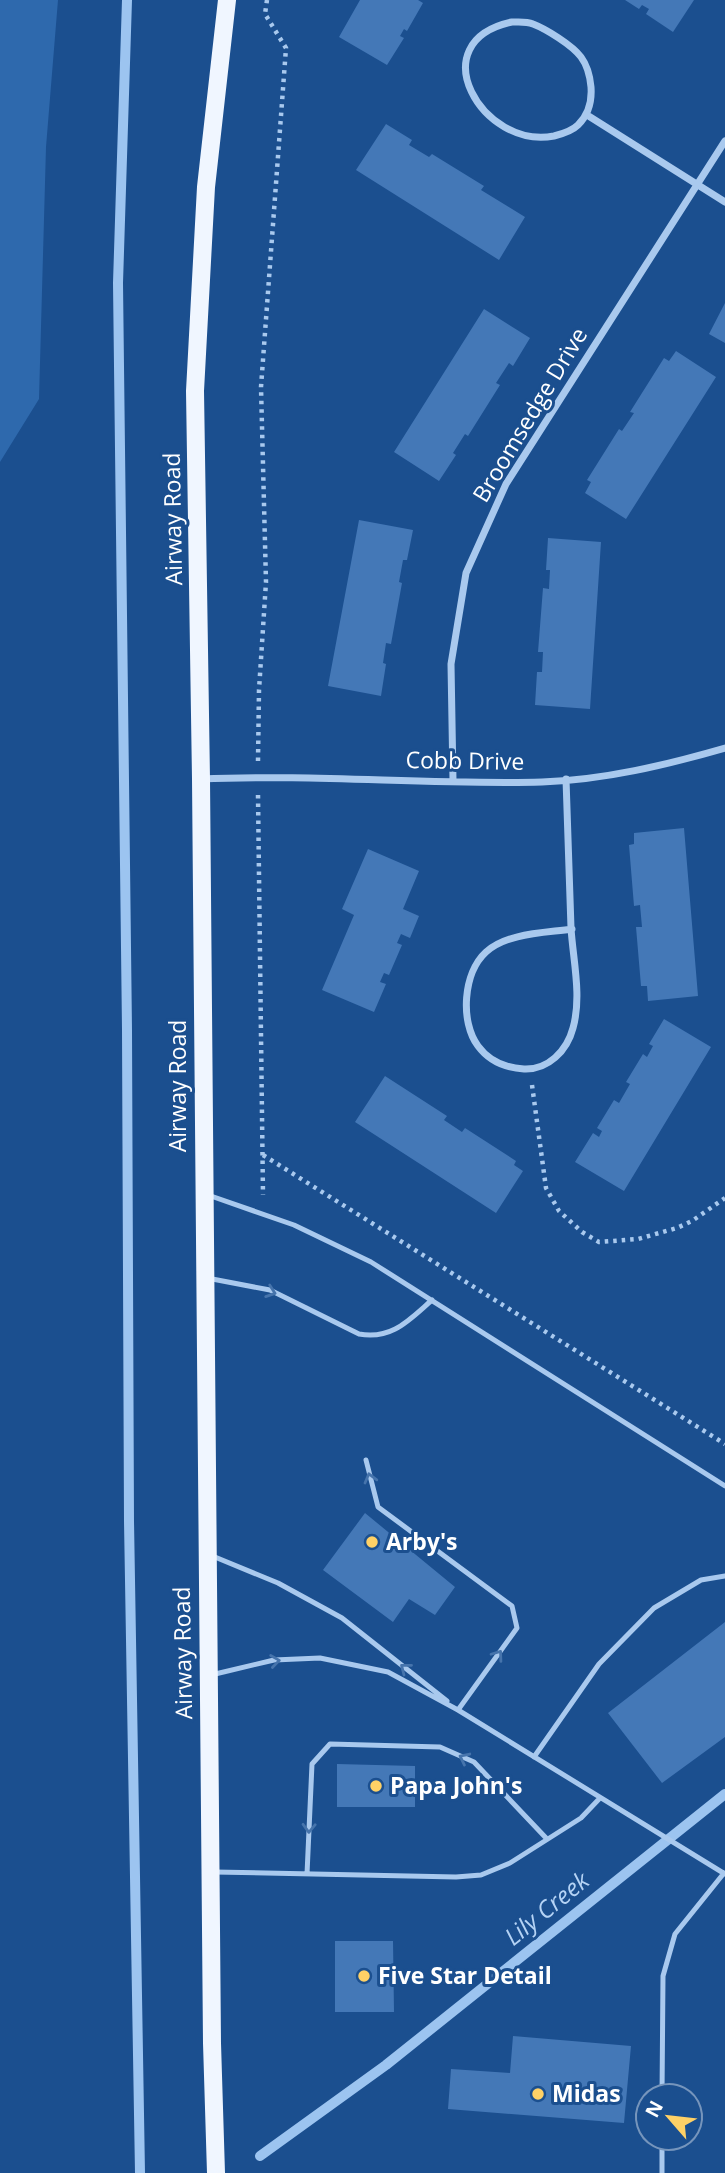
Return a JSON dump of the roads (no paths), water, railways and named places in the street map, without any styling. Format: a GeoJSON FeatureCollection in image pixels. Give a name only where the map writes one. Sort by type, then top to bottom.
{"type":"FeatureCollection","features":[{"type":"Feature","properties":{"kind":"main road","name":"Airway Road"},"geometry":{"type":"LineString","coordinates":[[215,2172],[195,391],[206,187],[226,0]]}},
{"type":"Feature","properties":{"kind":"street"},"geometry":{"type":"LineString","coordinates":[[512,22],[531,23],[555,35],[580,56],[589,74],[592,96],[587,115],[576,127],[542,138],[524,136],[503,125],[482,108],[470,93],[465,73],[468,55],[477,38],[493,26],[512,22]]}},
{"type":"Feature","properties":{"kind":"street"},"geometry":{"type":"LineString","coordinates":[[587,115],[725,202]]}},
{"type":"Feature","properties":{"kind":"street","name":"Broomsedge Drive"},"geometry":{"type":"LineString","coordinates":[[453,780],[451,664],[466,573],[506,484],[725,141]]}},
{"type":"Feature","properties":{"kind":"street","name":"Cobb Drive"},"geometry":{"type":"LineString","coordinates":[[201,779],[258,776],[544,782],[613,774],[683,760],[725,748]]}},
{"type":"Feature","properties":{"kind":"street"},"geometry":{"type":"LineString","coordinates":[[566,779],[577,998],[573,1029],[563,1050],[549,1063],[531,1069],[511,1068],[493,1060],[477,1045],[469,1017],[467,987],[472,967],[486,951],[506,940],[572,929]]}},
{"type":"Feature","properties":{"kind":"lane"},"geometry":{"type":"LineString","coordinates":[[203,1193],[294,1225],[371,1262],[725,1486]]}},
{"type":"Feature","properties":{"kind":"lane"},"geometry":{"type":"LineString","coordinates":[[204,1278],[270,1290],[359,1335],[373,1337],[397,1330],[432,1300]]}},
{"type":"Feature","properties":{"kind":"lane"},"geometry":{"type":"LineString","coordinates":[[366,1460],[378,1507],[512,1606],[517,1628],[458,1710]]}},
{"type":"Feature","properties":{"kind":"lane"},"geometry":{"type":"LineString","coordinates":[[207,1553],[278,1583],[342,1618],[458,1710]]}},
{"type":"Feature","properties":{"kind":"lane"},"geometry":{"type":"LineString","coordinates":[[534,1757],[599,1664],[654,1608],[701,1580],[725,1576]]}},
{"type":"Feature","properties":{"kind":"lane"},"geometry":{"type":"LineString","coordinates":[[208,1676],[274,1660],[320,1658],[388,1672],[458,1710],[724,1873],[675,1934],[663,1976],[662,2082]]}},
{"type":"Feature","properties":{"kind":"lane"},"geometry":{"type":"LineString","coordinates":[[307,1874],[312,1764],[330,1744],[440,1746],[474,1762],[547,1839]]}},
{"type":"Feature","properties":{"kind":"lane"},"geometry":{"type":"LineString","coordinates":[[211,1872],[456,1877],[481,1875],[510,1863],[581,1818],[600,1798]]}},
{"type":"Feature","properties":{"kind":"lane"},"geometry":{"type":"LineString","coordinates":[[662,2152],[662,2173]]}},
{"type":"Feature","properties":{"kind":"waterway"},"geometry":{"type":"LineString","coordinates":[[127,0],[118,283],[127,1030],[129,1521],[140,2173]]}},
{"type":"Feature","properties":{"kind":"waterway","name":"Lily Creek"},"geometry":{"type":"LineString","coordinates":[[260,2156],[386,2065],[725,1794]]}},
{"type":"Feature","properties":{"kind":"place","name":"Arby's"},"geometry":{"type":"Point","coordinates":[372,1542]}},
{"type":"Feature","properties":{"kind":"place","name":"Papa John's"},"geometry":{"type":"Point","coordinates":[376,1786]}},
{"type":"Feature","properties":{"kind":"place","name":"Five Star Detail"},"geometry":{"type":"Point","coordinates":[364,1976]}},
{"type":"Feature","properties":{"kind":"place","name":"Midas"},"geometry":{"type":"Point","coordinates":[538,2094]}}]}
